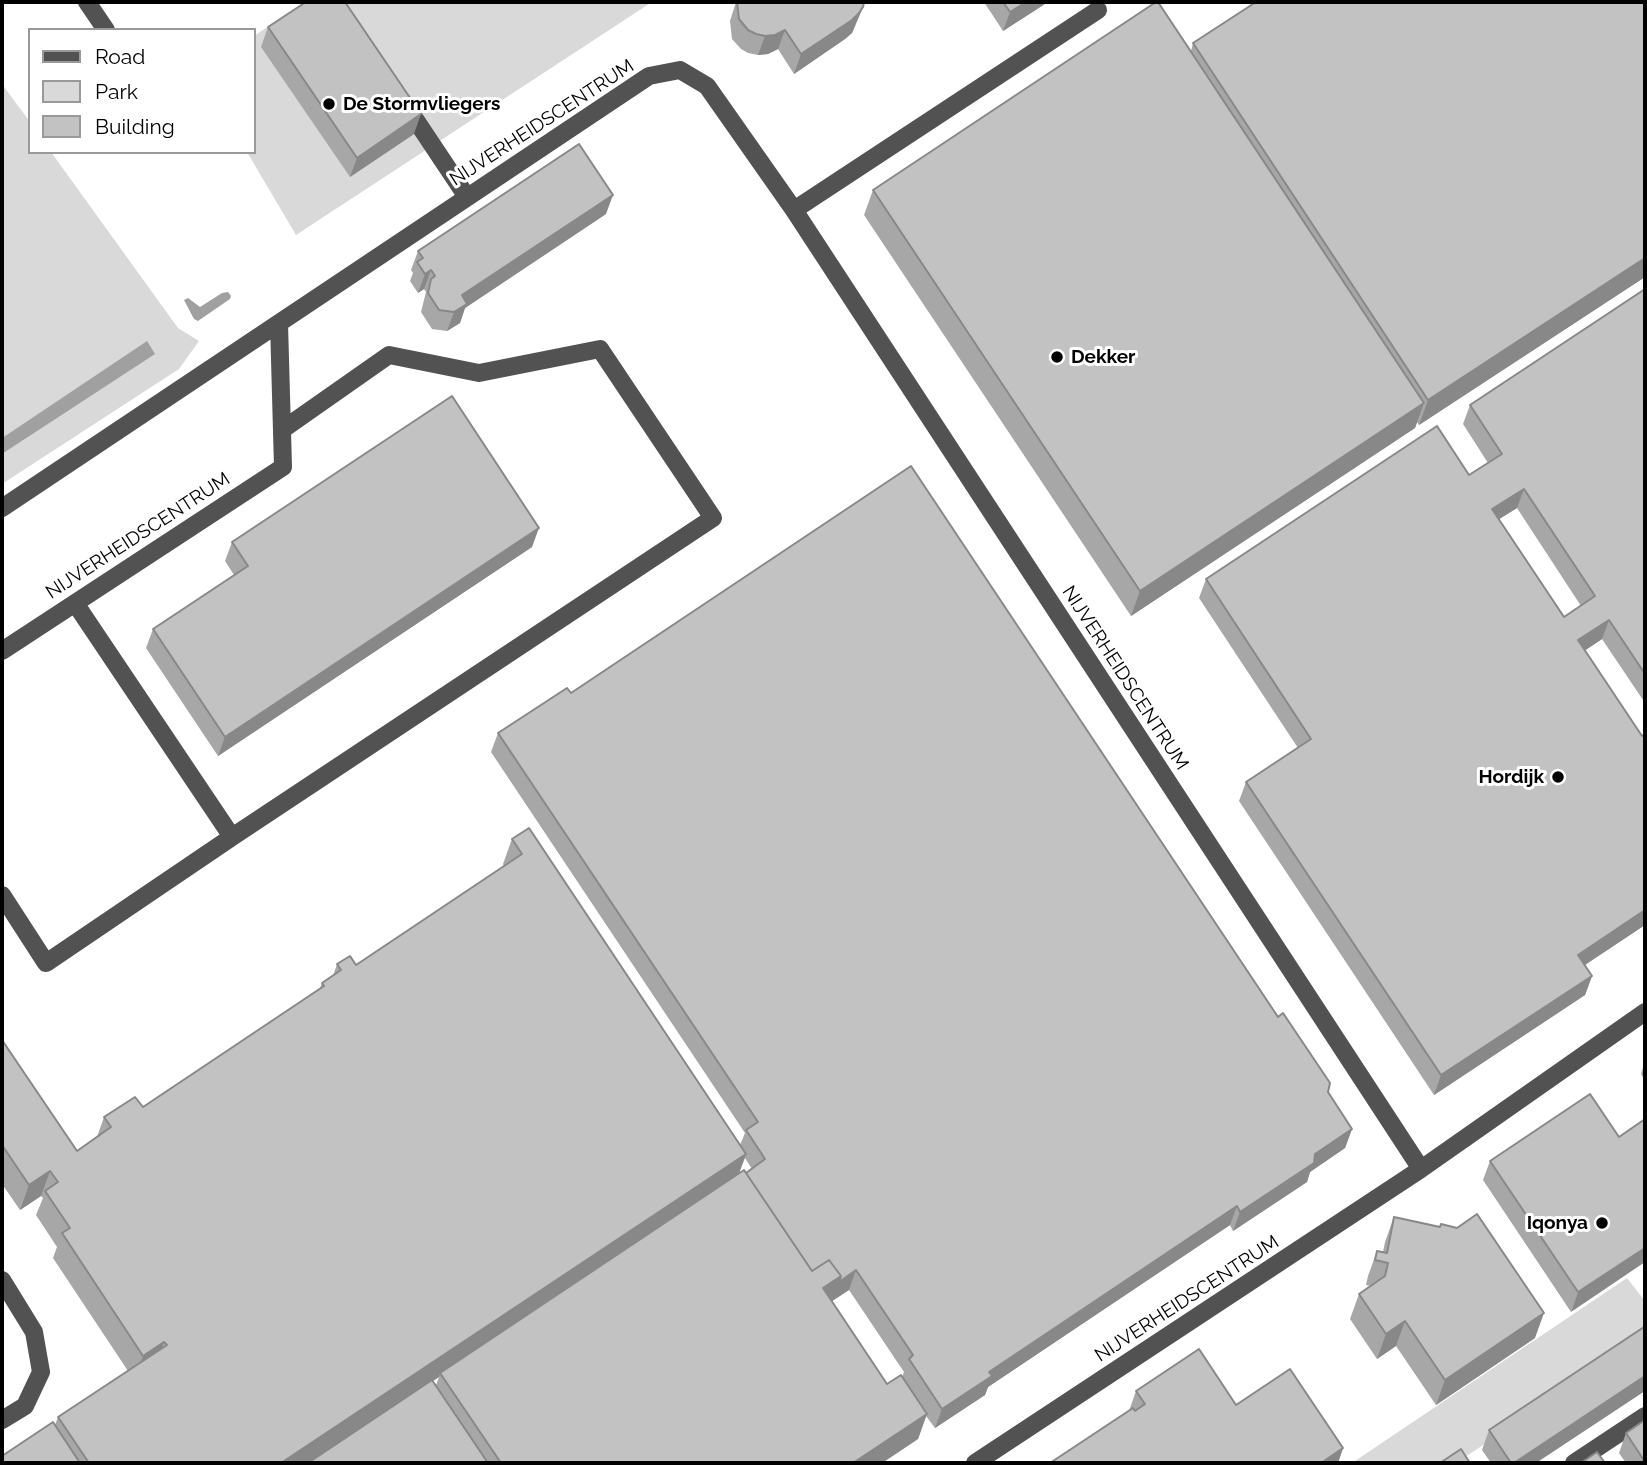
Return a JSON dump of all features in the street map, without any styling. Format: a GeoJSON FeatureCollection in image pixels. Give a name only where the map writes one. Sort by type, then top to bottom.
{"type":"FeatureCollection","features":[{"type":"Feature","properties":{"kind":"street"},"geometry":{"type":"LineString","coordinates":[[87,2],[105,28]]}},
{"type":"Feature","properties":{"kind":"street"},"geometry":{"type":"LineString","coordinates":[[794,210],[1098,10]]}},
{"type":"Feature","properties":{"kind":"street","name":"NIJVERHEIDSCENTRUM"},"geometry":{"type":"LineString","coordinates":[[2,508],[649,76],[680,70],[707,86],[794,210],[1421,1169]]}},
{"type":"Feature","properties":{"kind":"street"},"geometry":{"type":"LineString","coordinates":[[400,95],[467,197]]}},
{"type":"Feature","properties":{"kind":"street","name":"NIJVERHEIDSCENTRUM"},"geometry":{"type":"LineString","coordinates":[[2,651],[283,467],[279,323]]}},
{"type":"Feature","properties":{"kind":"street"},"geometry":{"type":"LineString","coordinates":[[2,895],[46,963],[713,518],[600,349],[479,373],[389,355],[282,430]]}},
{"type":"Feature","properties":{"kind":"street"},"geometry":{"type":"LineString","coordinates":[[75,603],[232,837]]}},
{"type":"Feature","properties":{"kind":"street","name":"NIJVERHEIDSCENTRUM"},"geometry":{"type":"LineString","coordinates":[[975,1463],[1421,1169],[1645,1012]]}},
{"type":"Feature","properties":{"kind":"street"},"geometry":{"type":"LineString","coordinates":[[2,1280],[34,1332],[41,1372],[25,1406],[2,1420]]}},
{"type":"Feature","properties":{"kind":"street"},"geometry":{"type":"LineString","coordinates":[[1574,1463],[1600,1456],[1645,1416]]}},
{"type":"Feature","properties":{"kind":"green space"},"geometry":{"type":"Polygon","coordinates":[[[304,2],[652,2],[296,235],[248,154],[256,154],[256,35],[304,2]]]}},
{"type":"Feature","properties":{"kind":"green space"},"geometry":{"type":"Polygon","coordinates":[[[2,84],[28,119],[28,154],[52,154],[178,328],[199,341],[179,369],[2,484],[2,454],[154,354],[146,342],[2,438],[2,84]]]}},
{"type":"Feature","properties":{"kind":"green space"},"geometry":{"type":"Polygon","coordinates":[[[1627,1278],[1645,1301],[1645,1338],[1456,1463],[1352,1463],[1627,1278]]]}},
{"type":"Feature","properties":{"kind":"shaded area"},"geometry":{"type":"Polygon","coordinates":[[[228,292],[230,299],[198,321],[194,319],[184,300],[188,298],[200,307],[228,292]]]}},
{"type":"Feature","properties":{"kind":"shaded area"},"geometry":{"type":"Polygon","coordinates":[[[147,341],[155,354],[2,454],[2,438],[147,341]]]}},
{"type":"Feature","properties":{"kind":"building"},"geometry":{"type":"Polygon","coordinates":[[[306,2],[345,2],[421,114],[357,158],[268,27],[306,2]]]}},
{"type":"Feature","properties":{"kind":"building"},"geometry":{"type":"Polygon","coordinates":[[[737,2],[864,2],[852,20],[801,54],[785,30],[765,36],[748,30],[739,19],[737,2]]]}},
{"type":"Feature","properties":{"kind":"building"},"geometry":{"type":"Polygon","coordinates":[[[1003,2],[1026,2],[1010,12],[1003,2]]]}},
{"type":"Feature","properties":{"kind":"building"},"geometry":{"type":"Polygon","coordinates":[[[1156,2],[1424,403],[1140,591],[873,190],[1156,2]]]}},
{"type":"Feature","properties":{"kind":"building"},"geometry":{"type":"Polygon","coordinates":[[[1256,2],[1645,2],[1645,258],[1428,400],[1193,43],[1256,2]]]}},
{"type":"Feature","properties":{"kind":"building"},"geometry":{"type":"Polygon","coordinates":[[[579,144],[613,195],[462,295],[467,304],[454,312],[439,310],[428,293],[431,279],[435,276],[431,270],[425,274],[417,262],[423,258],[418,251],[579,144]]]}},
{"type":"Feature","properties":{"kind":"building"},"geometry":{"type":"Polygon","coordinates":[[[1645,289],[1645,674],[1609,620],[1578,640],[1642,736],[1645,734],[1645,910],[1578,955],[1592,976],[1441,1075],[1246,782],[1311,739],[1206,579],[1437,426],[1469,475],[1502,454],[1470,405],[1645,289]],[[1524,489],[1492,509],[1564,617],[1595,596],[1524,489]]]}},
{"type":"Feature","properties":{"kind":"building"},"geometry":{"type":"Polygon","coordinates":[[[452,396],[539,528],[225,737],[153,629],[248,566],[232,542],[452,396]]]}},
{"type":"Feature","properties":{"kind":"building"},"geometry":{"type":"Polygon","coordinates":[[[911,466],[1278,1017],[1283,1013],[1330,1083],[1328,1092],[1352,1129],[1315,1154],[1314,1163],[1240,1212],[1237,1206],[989,1372],[992,1376],[942,1409],[909,1359],[913,1355],[856,1270],[839,1282],[841,1276],[829,1260],[812,1271],[746,1173],[765,1159],[746,1130],[758,1122],[498,733],[567,688],[571,693],[911,466]]]}},
{"type":"Feature","properties":{"kind":"building"},"geometry":{"type":"Polygon","coordinates":[[[529,828],[746,1154],[281,1463],[89,1463],[58,1417],[167,1345],[164,1342],[143,1356],[62,1233],[70,1228],[45,1191],[58,1182],[50,1171],[29,1185],[2,1145],[2,1040],[77,1151],[111,1127],[104,1117],[135,1097],[143,1107],[324,986],[322,983],[341,970],[337,964],[350,956],[356,965],[522,854],[512,839],[529,828]]]}},
{"type":"Feature","properties":{"kind":"building"},"geometry":{"type":"Polygon","coordinates":[[[1590,1094],[1619,1137],[1645,1119],[1645,1248],[1578,1292],[1490,1161],[1590,1094]]]}},
{"type":"Feature","properties":{"kind":"building"},"geometry":{"type":"Polygon","coordinates":[[[744,1170],[812,1271],[829,1260],[841,1276],[823,1288],[887,1384],[901,1375],[927,1414],[853,1463],[501,1463],[440,1373],[744,1170]]]}},
{"type":"Feature","properties":{"kind":"building"},"geometry":{"type":"Polygon","coordinates":[[[1477,1214],[1544,1313],[1445,1380],[1405,1321],[1386,1334],[1359,1294],[1385,1276],[1388,1263],[1375,1260],[1377,1251],[1387,1253],[1394,1217],[1457,1228],[1477,1214]]]}},
{"type":"Feature","properties":{"kind":"building"},"geometry":{"type":"Polygon","coordinates":[[[1644,1327],[1645,1376],[1511,1463],[1489,1430],[1644,1327]]]}},
{"type":"Feature","properties":{"kind":"building"},"geometry":{"type":"Polygon","coordinates":[[[1199,1349],[1236,1405],[1290,1369],[1343,1448],[1321,1463],[1050,1463],[1133,1408],[1135,1411],[1145,1404],[1136,1391],[1199,1349]]]}},
{"type":"Feature","properties":{"kind":"building"},"geometry":{"type":"Polygon","coordinates":[[[432,1380],[488,1463],[308,1463],[432,1380]]]}},
{"type":"Feature","properties":{"kind":"building"},"geometry":{"type":"Polygon","coordinates":[[[1645,1420],[1645,1462],[1626,1433],[1645,1420]]]}},
{"type":"Feature","properties":{"kind":"building"},"geometry":{"type":"Polygon","coordinates":[[[53,1422],[80,1463],[2,1463],[2,1456],[53,1422]]]}},
{"type":"Feature","properties":{"kind":"building"},"geometry":{"type":"Polygon","coordinates":[[[1461,1449],[1470,1463],[1440,1463],[1461,1449]]]}},
{"type":"Feature","properties":{"kind":"building"},"geometry":{"type":"Polygon","coordinates":[[[1597,1452],[1605,1463],[1581,1463],[1597,1452]]]}},
{"type":"Feature","properties":{"kind":"place","name":"De Stormvliegers"},"geometry":{"type":"Point","coordinates":[329,104]}},
{"type":"Feature","properties":{"kind":"place","name":"Dekker"},"geometry":{"type":"Point","coordinates":[1057,357]}},
{"type":"Feature","properties":{"kind":"place","name":"Hordijk"},"geometry":{"type":"Point","coordinates":[1558,777]}},
{"type":"Feature","properties":{"kind":"place","name":"Iqonya"},"geometry":{"type":"Point","coordinates":[1602,1223]}}]}
